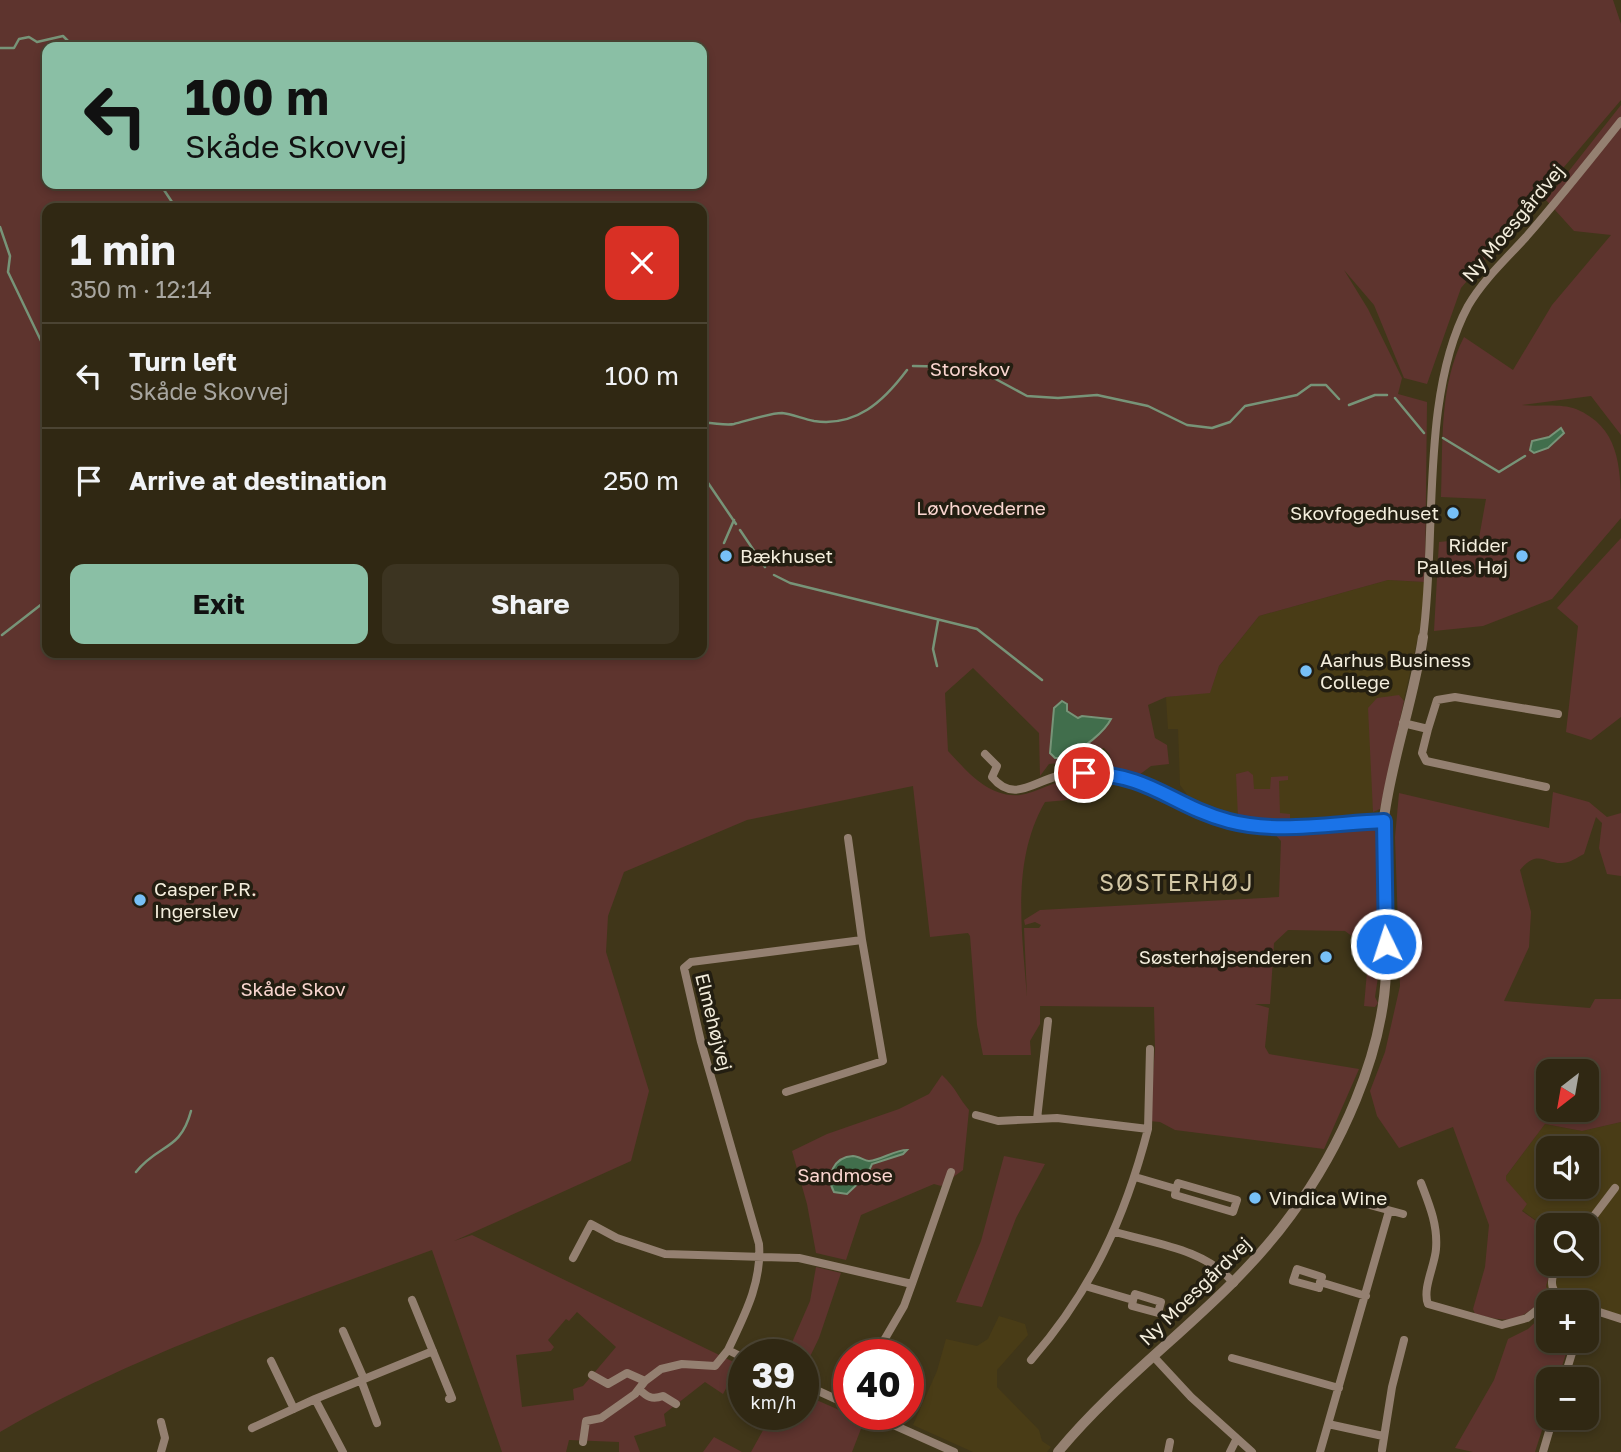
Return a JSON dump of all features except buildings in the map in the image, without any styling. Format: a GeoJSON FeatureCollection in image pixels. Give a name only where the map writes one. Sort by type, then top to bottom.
{"type":"FeatureCollection","features":[{"type":"Feature","properties":{"kind":"street","name":"Ny Moesgårdvej"},"geometry":{"type":"LineString","coordinates":[[1058,1452],[1089,1415],[1234,1283],[1283,1226],[1310,1188],[1352,1108],[1381,1014],[1386,973],[1384,821],[1423,638],[1439,405],[1447,362],[1467,309],[1478,289],[1553,205],[1621,121]]}},
{"type":"Feature","properties":{"kind":"street"},"geometry":{"type":"LineString","coordinates":[[1546,787],[1426,761],[1422,753],[1437,700],[1455,696],[1558,714]]}},
{"type":"Feature","properties":{"kind":"street"},"geometry":{"type":"LineString","coordinates":[[1403,723],[1428,729]]}},
{"type":"Feature","properties":{"kind":"street"},"geometry":{"type":"LineString","coordinates":[[985,754],[997,766],[992,777],[1008,790],[1027,790],[1062,775],[1107,773],[1141,781],[1198,809],[1244,824],[1264,827],[1384,821]]}},
{"type":"Feature","properties":{"kind":"street"},"geometry":{"type":"LineString","coordinates":[[786,1092],[883,1061],[848,838]]}},
{"type":"Feature","properties":{"kind":"street","name":"Elmehøjvej"},"geometry":{"type":"LineString","coordinates":[[727,1350],[753,1296],[760,1258],[753,1217],[701,1042],[684,968],[691,962],[862,940]]}},
{"type":"Feature","properties":{"kind":"street"},"geometry":{"type":"LineString","coordinates":[[1037,1119],[1048,1021]]}},
{"type":"Feature","properties":{"kind":"street"},"geometry":{"type":"LineString","coordinates":[[1031,1360],[1055,1332],[1086,1286],[1115,1232],[1135,1177],[1147,1129],[1150,1049]]}},
{"type":"Feature","properties":{"kind":"street"},"geometry":{"type":"LineString","coordinates":[[976,1115],[998,1121],[1057,1118],[1147,1129]]}},
{"type":"Feature","properties":{"kind":"street"},"geometry":{"type":"LineString","coordinates":[[885,1339],[904,1306],[951,1172]]}},
{"type":"Feature","properties":{"kind":"street"},"geometry":{"type":"LineString","coordinates":[[1135,1177],[1177,1189]]}},
{"type":"Feature","properties":{"kind":"street"},"geometry":{"type":"LineString","coordinates":[[1178,1183],[1237,1200],[1233,1212],[1175,1195],[1177,1189],[1178,1183]]}},
{"type":"Feature","properties":{"kind":"street"},"geometry":{"type":"LineString","coordinates":[[1421,1183],[1436,1230],[1435,1261],[1426,1297],[1428,1304],[1502,1325],[1527,1318],[1536,1311]]}},
{"type":"Feature","properties":{"kind":"street"},"geometry":{"type":"LineString","coordinates":[[1596,1213],[1615,1188]]}},
{"type":"Feature","properties":{"kind":"street"},"geometry":{"type":"LineString","coordinates":[[1351,1199],[1403,1214]]}},
{"type":"Feature","properties":{"kind":"street"},"geometry":{"type":"LineString","coordinates":[[1320,1452],[1389,1211]]}},
{"type":"Feature","properties":{"kind":"street"},"geometry":{"type":"LineString","coordinates":[[573,1258],[591,1224],[617,1238],[665,1254],[799,1258],[912,1284]]}},
{"type":"Feature","properties":{"kind":"street"},"geometry":{"type":"LineString","coordinates":[[1115,1232],[1200,1256],[1220,1267],[1234,1283]]}},
{"type":"Feature","properties":{"kind":"street"},"geometry":{"type":"LineString","coordinates":[[1320,1282],[1366,1296]]}},
{"type":"Feature","properties":{"kind":"street"},"geometry":{"type":"LineString","coordinates":[[1086,1286],[1133,1300]]}},
{"type":"Feature","properties":{"kind":"street"},"geometry":{"type":"LineString","coordinates":[[412,1300],[452,1398],[449,1399]]}},
{"type":"Feature","properties":{"kind":"street"},"geometry":{"type":"LineString","coordinates":[[1599,1312],[1621,1320]]}},
{"type":"Feature","properties":{"kind":"street"},"geometry":{"type":"LineString","coordinates":[[343,1331],[363,1379],[377,1423]]}},
{"type":"Feature","properties":{"kind":"street"},"geometry":{"type":"LineString","coordinates":[[1381,1450],[1404,1340]]}},
{"type":"Feature","properties":{"kind":"street"},"geometry":{"type":"LineString","coordinates":[[583,1442],[586,1421],[601,1419],[639,1389],[645,1381],[670,1366],[715,1366],[727,1350]]}},
{"type":"Feature","properties":{"kind":"street"},"geometry":{"type":"LineString","coordinates":[[252,1428],[433,1351]]}},
{"type":"Feature","properties":{"kind":"street"},"geometry":{"type":"LineString","coordinates":[[1153,1356],[1236,1440],[1252,1452]]}},
{"type":"Feature","properties":{"kind":"street"},"geometry":{"type":"LineString","coordinates":[[1232,1358],[1339,1388]]}},
{"type":"Feature","properties":{"kind":"street"},"geometry":{"type":"LineString","coordinates":[[271,1360],[293,1409]]}},
{"type":"Feature","properties":{"kind":"street"},"geometry":{"type":"LineString","coordinates":[[592,1375],[608,1384],[627,1373],[645,1381]]}},
{"type":"Feature","properties":{"kind":"street"},"geometry":{"type":"LineString","coordinates":[[639,1389],[652,1399],[663,1396],[676,1404]]}},
{"type":"Feature","properties":{"kind":"street"},"geometry":{"type":"LineString","coordinates":[[316,1399],[343,1452]]}},
{"type":"Feature","properties":{"kind":"street"},"geometry":{"type":"LineString","coordinates":[[161,1422],[165,1438],[162,1452]]}},
{"type":"Feature","properties":{"kind":"street"},"geometry":{"type":"LineString","coordinates":[[1328,1424],[1383,1436]]}},
{"type":"Feature","properties":{"kind":"street"},"geometry":{"type":"LineString","coordinates":[[902,1430],[954,1452]]}},
{"type":"Feature","properties":{"kind":"street"},"geometry":{"type":"LineString","coordinates":[[1543,1452],[1549,1430]]}},
{"type":"Feature","properties":{"kind":"street"},"geometry":{"type":"LineString","coordinates":[[1230,1452],[1236,1440]]}},
{"type":"Feature","properties":{"kind":"street"},"geometry":{"type":"LineString","coordinates":[[1168,1452],[1170,1442]]}},
{"type":"Feature","properties":{"kind":"shaded area"},"geometry":{"type":"Polygon","coordinates":[[[1561,428],[1564,433],[1548,448],[1534,453],[1530,450],[1532,441],[1549,437],[1561,428]]]}},
{"type":"Feature","properties":{"kind":"shaded area"},"geometry":{"type":"Polygon","coordinates":[[[1388,580],[1425,582],[1421,624],[1378,813],[1356,819],[1260,822],[1227,817],[1194,804],[1180,785],[1178,729],[1168,729],[1166,697],[1210,692],[1219,666],[1259,616],[1388,580]]]}},
{"type":"Feature","properties":{"kind":"shaded area"},"geometry":{"type":"Polygon","coordinates":[[[1062,701],[1067,704],[1067,711],[1078,718],[1082,716],[1111,719],[1099,734],[1081,748],[1069,753],[1068,758],[1055,758],[1050,753],[1054,708],[1062,701]]]}},
{"type":"Feature","properties":{"kind":"shaded area"},"geometry":{"type":"Polygon","coordinates":[[[1621,1122],[1621,1316],[1599,1309],[1599,1290],[1548,1290],[1549,1276],[1599,1276],[1599,1213],[1536,1213],[1536,1220],[1522,1210],[1506,1176],[1536,1136],[1545,1124],[1582,1131],[1621,1122]]]}},
{"type":"Feature","properties":{"kind":"shaded area"},"geometry":{"type":"Polygon","coordinates":[[[907,1150],[903,1154],[872,1164],[867,1175],[847,1194],[834,1192],[830,1180],[833,1168],[846,1157],[853,1156],[869,1161],[907,1150]]]}},
{"type":"Feature","properties":{"kind":"shaded area"},"geometry":{"type":"Polygon","coordinates":[[[999,1316],[1025,1324],[1028,1335],[997,1370],[997,1387],[1039,1430],[1042,1441],[1051,1447],[1047,1452],[973,1452],[924,1430],[924,1400],[937,1371],[946,1339],[977,1346],[988,1339],[999,1316]]]}},
{"type":"Feature","properties":{"kind":"green space"},"geometry":{"type":"Polygon","coordinates":[[[0,0],[1613,0],[1621,24],[1621,100],[1461,288],[1427,384],[1404,378],[1374,305],[1344,270],[1368,309],[1402,378],[1398,394],[1427,402],[1425,582],[1388,580],[1259,616],[1219,666],[1210,693],[1166,697],[1148,705],[1155,738],[1167,745],[1169,764],[1151,766],[1139,775],[1111,769],[1110,755],[1104,748],[1071,754],[1068,762],[1049,764],[1040,776],[1039,733],[973,668],[945,693],[948,751],[988,788],[1008,795],[1020,795],[1077,778],[1078,799],[1045,802],[1027,848],[1021,897],[1027,997],[1024,928],[1039,928],[1041,925],[1035,922],[1025,925],[1024,920],[1040,910],[1279,897],[1281,841],[1273,832],[1367,827],[1374,828],[1379,834],[1382,950],[1375,997],[1378,1003],[1375,1007],[1364,1006],[1369,949],[1345,931],[1288,930],[1274,943],[1270,1004],[1255,1004],[1269,1008],[1265,1047],[1269,1054],[1359,1069],[1324,1149],[1175,1130],[1160,1122],[1149,1121],[1155,1049],[1154,1007],[1040,1006],[1040,1024],[1030,1041],[1031,1055],[983,1055],[977,1025],[970,936],[968,933],[930,937],[913,786],[747,820],[624,872],[608,916],[606,952],[649,1091],[631,1161],[454,1241],[472,1235],[728,1359],[728,1385],[723,1394],[705,1382],[664,1414],[666,1426],[634,1436],[640,1452],[619,1452],[619,1442],[569,1440],[566,1452],[502,1452],[432,1250],[212,1332],[104,1378],[0,1432],[0,0]],[[577,1312],[569,1321],[566,1319],[548,1340],[554,1347],[551,1351],[516,1355],[522,1407],[574,1400],[573,1389],[583,1386],[616,1347],[577,1312]]]}},
{"type":"Feature","properties":{"kind":"green space"},"geometry":{"type":"Polygon","coordinates":[[[1621,105],[1621,435],[1591,396],[1522,405],[1570,407],[1591,417],[1602,427],[1610,439],[1619,467],[1621,518],[1552,599],[1483,626],[1434,631],[1439,542],[1479,538],[1486,499],[1441,497],[1446,394],[1456,355],[1464,337],[1513,370],[1552,305],[1611,235],[1574,231],[1546,200],[1621,105]]]}},
{"type":"Feature","properties":{"kind":"green space"},"geometry":{"type":"Polygon","coordinates":[[[1621,538],[1621,717],[1591,740],[1566,732],[1578,626],[1557,608],[1621,538]]]}},
{"type":"Feature","properties":{"kind":"green space"},"geometry":{"type":"Polygon","coordinates":[[[1399,695],[1404,701],[1380,809],[1373,812],[1368,708],[1377,698],[1399,695]]]}},
{"type":"Feature","properties":{"kind":"green space"},"geometry":{"type":"Polygon","coordinates":[[[1248,771],[1253,775],[1254,789],[1270,789],[1271,777],[1288,776],[1288,780],[1279,781],[1280,813],[1290,814],[1290,820],[1261,821],[1238,817],[1236,774],[1248,771]]]}},
{"type":"Feature","properties":{"kind":"green space"},"geometry":{"type":"Polygon","coordinates":[[[1553,792],[1589,802],[1607,817],[1621,813],[1621,876],[1607,874],[1599,848],[1602,823],[1596,817],[1584,854],[1561,863],[1533,859],[1520,870],[1531,912],[1529,947],[1504,1001],[1590,1008],[1595,999],[1621,999],[1621,1122],[1582,1131],[1545,1124],[1506,1176],[1506,1180],[1527,1204],[1522,1211],[1536,1221],[1536,1276],[1549,1276],[1548,1290],[1536,1290],[1536,1305],[1515,1318],[1498,1319],[1475,1314],[1473,1309],[1485,1267],[1489,1225],[1453,1127],[1399,1148],[1377,1116],[1370,1091],[1385,1052],[1400,986],[1395,837],[1399,793],[1549,828],[1553,792]]]}},
{"type":"Feature","properties":{"kind":"green space","name":"Sandmose"},"geometry":{"type":"Polygon","coordinates":[[[942,1075],[969,1110],[963,1170],[941,1186],[934,1184],[861,1215],[846,1260],[816,1253],[807,1204],[792,1151],[827,1134],[899,1109],[929,1094],[942,1075]]]}},
{"type":"Feature","properties":{"kind":"green space"},"geometry":{"type":"Polygon","coordinates":[[[1004,1156],[1045,1164],[1016,1218],[982,1307],[956,1302],[981,1241],[1004,1156]]]}},
{"type":"Feature","properties":{"kind":"green space"},"geometry":{"type":"Polygon","coordinates":[[[816,1267],[841,1273],[819,1339],[794,1339],[810,1301],[816,1267]]]}},
{"type":"Feature","properties":{"kind":"green space"},"geometry":{"type":"Polygon","coordinates":[[[1536,1321],[1536,1353],[1566,1353],[1562,1367],[1536,1367],[1536,1430],[1542,1430],[1535,1452],[1473,1452],[1455,1448],[1494,1380],[1508,1339],[1528,1329],[1536,1321]]]}},
{"type":"Feature","properties":{"kind":"green space"},"geometry":{"type":"Polygon","coordinates":[[[819,1401],[833,1407],[833,1430],[861,1430],[852,1452],[751,1452],[763,1430],[819,1430],[819,1401]]]}},
{"type":"Feature","properties":{"kind":"green space"},"geometry":{"type":"Polygon","coordinates":[[[714,1437],[742,1452],[703,1452],[714,1437]]]}},
{"type":"Feature","properties":{"kind":"waterway"},"geometry":{"type":"LineString","coordinates":[[0,48],[14,48],[19,39],[29,37],[37,42],[63,36],[69,42]]}},
{"type":"Feature","properties":{"kind":"waterway"},"geometry":{"type":"LineString","coordinates":[[163,189],[173,203]]}},
{"type":"Feature","properties":{"kind":"waterway"},"geometry":{"type":"LineString","coordinates":[[0,227],[10,256],[8,272],[42,343]]}},
{"type":"Feature","properties":{"kind":"waterway"},"geometry":{"type":"LineString","coordinates":[[913,366],[979,370],[1027,396],[1058,398],[1097,395],[1148,406],[1187,425],[1212,428],[1230,422],[1245,406],[1297,395],[1311,385],[1326,385],[1339,399]]}},
{"type":"Feature","properties":{"kind":"waterway"},"geometry":{"type":"LineString","coordinates":[[707,423],[730,424],[782,413],[814,421],[843,420],[856,416],[878,402],[907,370]]}},
{"type":"Feature","properties":{"kind":"waterway"},"geometry":{"type":"LineString","coordinates":[[1349,405],[1375,395],[1387,395]]}},
{"type":"Feature","properties":{"kind":"waterway"},"geometry":{"type":"LineString","coordinates":[[1395,398],[1424,433]]}},
{"type":"Feature","properties":{"kind":"waterway"},"geometry":{"type":"LineString","coordinates":[[1443,438],[1499,472],[1525,456]]}},
{"type":"Feature","properties":{"kind":"waterway"},"geometry":{"type":"LineString","coordinates":[[707,481],[736,524]]}},
{"type":"Feature","properties":{"kind":"waterway"},"geometry":{"type":"LineString","coordinates":[[724,543],[734,520]]}},
{"type":"Feature","properties":{"kind":"waterway"},"geometry":{"type":"LineString","coordinates":[[740,530],[765,567]]}},
{"type":"Feature","properties":{"kind":"waterway"},"geometry":{"type":"LineString","coordinates":[[774,575],[790,583],[977,629],[1042,680]]}},
{"type":"Feature","properties":{"kind":"waterway"},"geometry":{"type":"LineString","coordinates":[[2,635],[42,604]]}},
{"type":"Feature","properties":{"kind":"waterway"},"geometry":{"type":"LineString","coordinates":[[937,666],[933,649],[938,621]]}},
{"type":"Feature","properties":{"kind":"waterway"},"geometry":{"type":"LineString","coordinates":[[136,1172],[175,1141],[191,1111]]}},
{"type":"Feature","properties":{"kind":"place","name":"Skovfogedhuset"},"geometry":{"type":"Point","coordinates":[1453,513]}},
{"type":"Feature","properties":{"kind":"place","name":"Bækhuset"},"geometry":{"type":"Point","coordinates":[726,556]}},
{"type":"Feature","properties":{"kind":"place","name":"Ridder Palles Høj"},"geometry":{"type":"Point","coordinates":[1522,556]}},
{"type":"Feature","properties":{"kind":"place","name":"Aarhus Business College"},"geometry":{"type":"Point","coordinates":[1306,671]}},
{"type":"Feature","properties":{"kind":"place","name":"Casper P.R. Ingerslev"},"geometry":{"type":"Point","coordinates":[140,900]}},
{"type":"Feature","properties":{"kind":"place","name":"Søsterhøjsenderen"},"geometry":{"type":"Point","coordinates":[1326,957]}},
{"type":"Feature","properties":{"kind":"place","name":"Vindica Wine"},"geometry":{"type":"Point","coordinates":[1255,1198]}},
{"type":"Feature","properties":{"kind":"district","name":"SØSTERHØJ"},"geometry":{"type":"Point","coordinates":[1177,883]}},
{"type":"Feature","properties":{"kind":"route"},"geometry":{"type":"LineString","coordinates":[[1084,773],[1126,776],[1227,821],[1244,824],[1264,827],[1384,821],[1383,894],[1386,944]]}},
{"type":"Feature","properties":{"kind":"park label","name":"Storskov"},"geometry":{"type":"Point","coordinates":[970,369]}},
{"type":"Feature","properties":{"kind":"park label","name":"Løvhovederne"},"geometry":{"type":"Point","coordinates":[981,508]}},
{"type":"Feature","properties":{"kind":"park label","name":"Skåde Skov"},"geometry":{"type":"Point","coordinates":[293,989]}}]}
